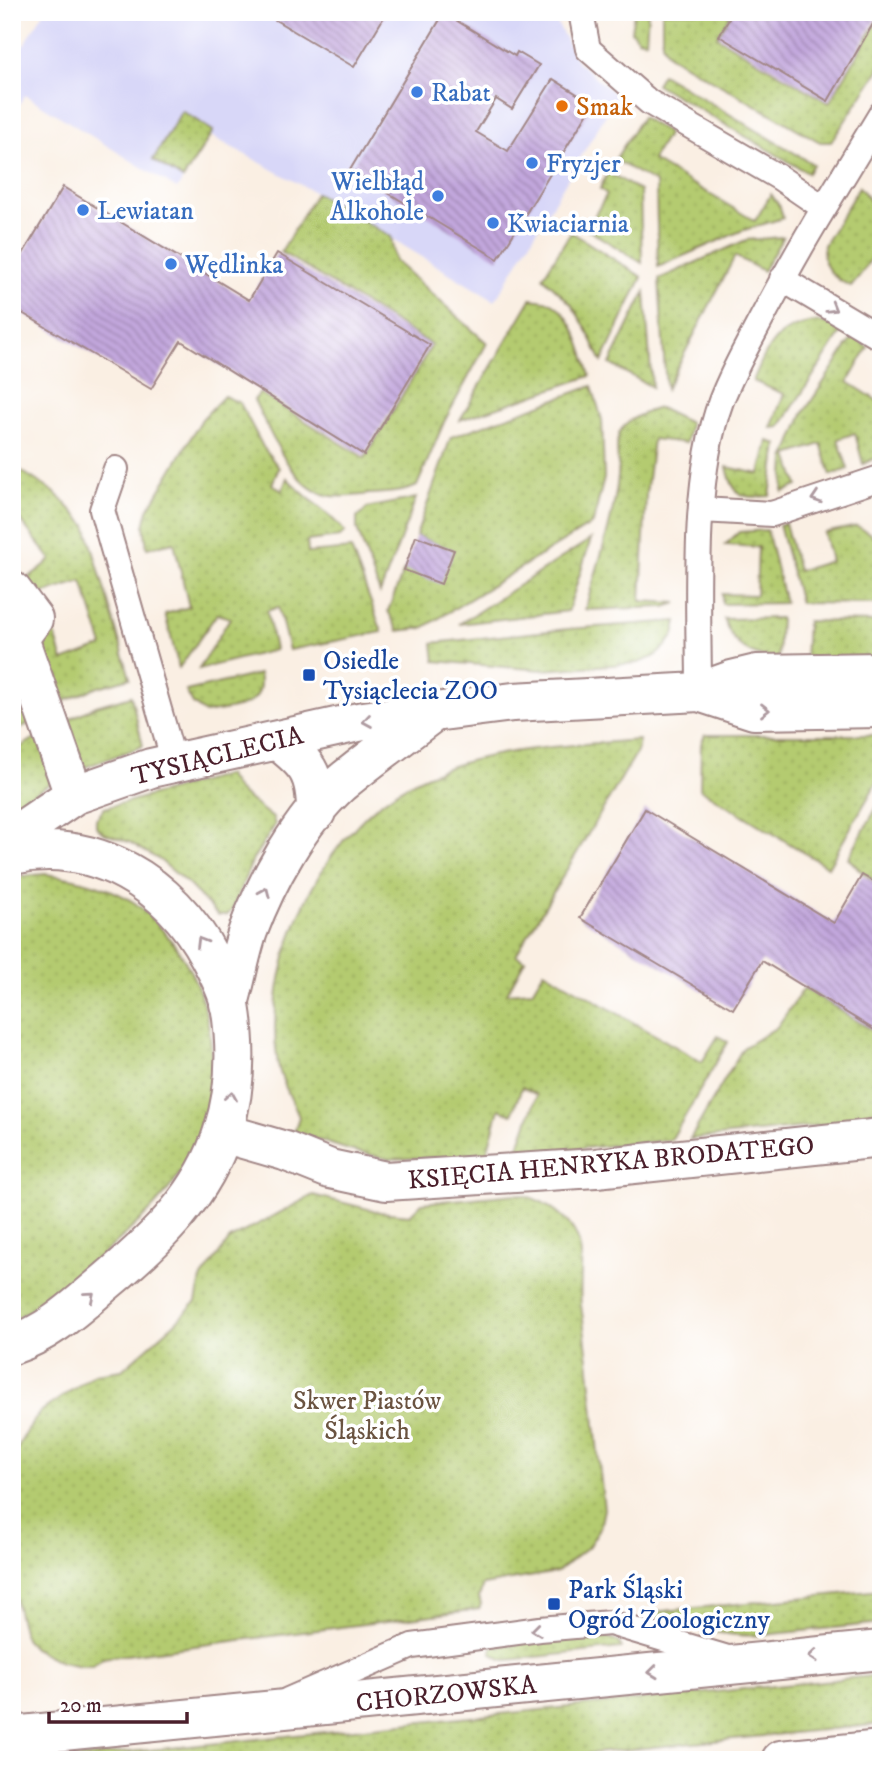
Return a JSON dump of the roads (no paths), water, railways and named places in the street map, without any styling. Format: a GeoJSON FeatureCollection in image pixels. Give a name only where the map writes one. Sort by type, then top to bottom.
{"type":"FeatureCollection","features":[{"type":"Feature","properties":{"kind":"street"},"geometry":{"type":"LineString","coordinates":[[12,592],[33,619],[16,641],[74,795]]}},
{"type":"Feature","properties":{"kind":"street","name":"TYSIĄCLECIA"},"geometry":{"type":"LineString","coordinates":[[12,837],[74,795],[174,762],[363,721],[513,702],[699,692],[757,674],[881,672]]}},
{"type":"Feature","properties":{"kind":"street","name":"TYSIĄCLECIA"},"geometry":{"type":"LineString","coordinates":[[699,692],[754,710],[881,708]]}},
{"type":"Feature","properties":{"kind":"street"},"geometry":{"type":"LineString","coordinates":[[229,1004],[248,933],[272,875],[316,812],[340,784],[435,711]]}},
{"type":"Feature","properties":{"kind":"street"},"geometry":{"type":"LineString","coordinates":[[277,740],[301,759],[311,774],[316,792],[316,812]]}},
{"type":"Feature","properties":{"kind":"street"},"geometry":{"type":"LineString","coordinates":[[12,855],[37,850],[67,852],[116,866],[154,888],[195,932],[218,973],[229,1004],[235,1066],[223,1133],[208,1170],[177,1217],[62,1319],[24,1341],[12,1372]]}},
{"type":"Feature","properties":{"kind":"street","name":"KSIĘCIA HENRYKA BRODATEGO"},"geometry":{"type":"LineString","coordinates":[[223,1133],[285,1151],[330,1169],[386,1181],[596,1168],[881,1138]]}},
{"type":"Feature","properties":{"kind":"street","name":"CHORZOWSKA"},"geometry":{"type":"LineString","coordinates":[[12,1736],[881,1650]]}},
{"type":"Feature","properties":{"kind":"street"},"geometry":{"type":"LineString","coordinates":[[781,1760],[881,1750]]}},
{"type":"Feature","properties":{"kind":"lane"},"geometry":{"type":"LineString","coordinates":[[581,12],[589,49],[640,94],[824,208]]}},
{"type":"Feature","properties":{"kind":"lane"},"geometry":{"type":"LineString","coordinates":[[699,692],[702,510],[706,463],[720,402],[782,279],[881,114]]}},
{"type":"Feature","properties":{"kind":"lane"},"geometry":{"type":"LineString","coordinates":[[782,279],[881,338]]}},
{"type":"Feature","properties":{"kind":"lane"},"geometry":{"type":"LineString","coordinates":[[116,469],[102,510],[174,762]]}},
{"type":"Feature","properties":{"kind":"lane"},"geometry":{"type":"LineString","coordinates":[[702,510],[772,514],[877,479],[881,481]]}},
{"type":"Feature","properties":{"kind":"lane"},"geometry":{"type":"LineString","coordinates":[[263,1711],[412,1646],[541,1629],[610,1623],[745,1663]]}},
{"type":"Feature","properties":{"kind":"place","name":"Rabat"},"geometry":{"type":"Point","coordinates":[417,92]}},
{"type":"Feature","properties":{"kind":"place","name":"Smak"},"geometry":{"type":"Point","coordinates":[562,106]}},
{"type":"Feature","properties":{"kind":"place","name":"Fryzjer"},"geometry":{"type":"Point","coordinates":[532,163]}},
{"type":"Feature","properties":{"kind":"place","name":"Wielbłąd Alkohole"},"geometry":{"type":"Point","coordinates":[438,196]}},
{"type":"Feature","properties":{"kind":"place","name":"Lewiatan"},"geometry":{"type":"Point","coordinates":[83,210]}},
{"type":"Feature","properties":{"kind":"place","name":"Kwiaciarnia"},"geometry":{"type":"Point","coordinates":[493,223]}},
{"type":"Feature","properties":{"kind":"place","name":"Wędlinka"},"geometry":{"type":"Point","coordinates":[171,264]}},
{"type":"Feature","properties":{"kind":"place","name":"Osiedle Tysiąclecia ZOO"},"geometry":{"type":"Point","coordinates":[309,675]}},
{"type":"Feature","properties":{"kind":"place","name":"Park Śląski Ogród Zoologiczny"},"geometry":{"type":"Point","coordinates":[554,1604]}},
{"type":"Feature","properties":{"kind":"park label","name":"Skwer Piastów Śląskich"},"geometry":{"type":"Point","coordinates":[367,1415]}}]}
